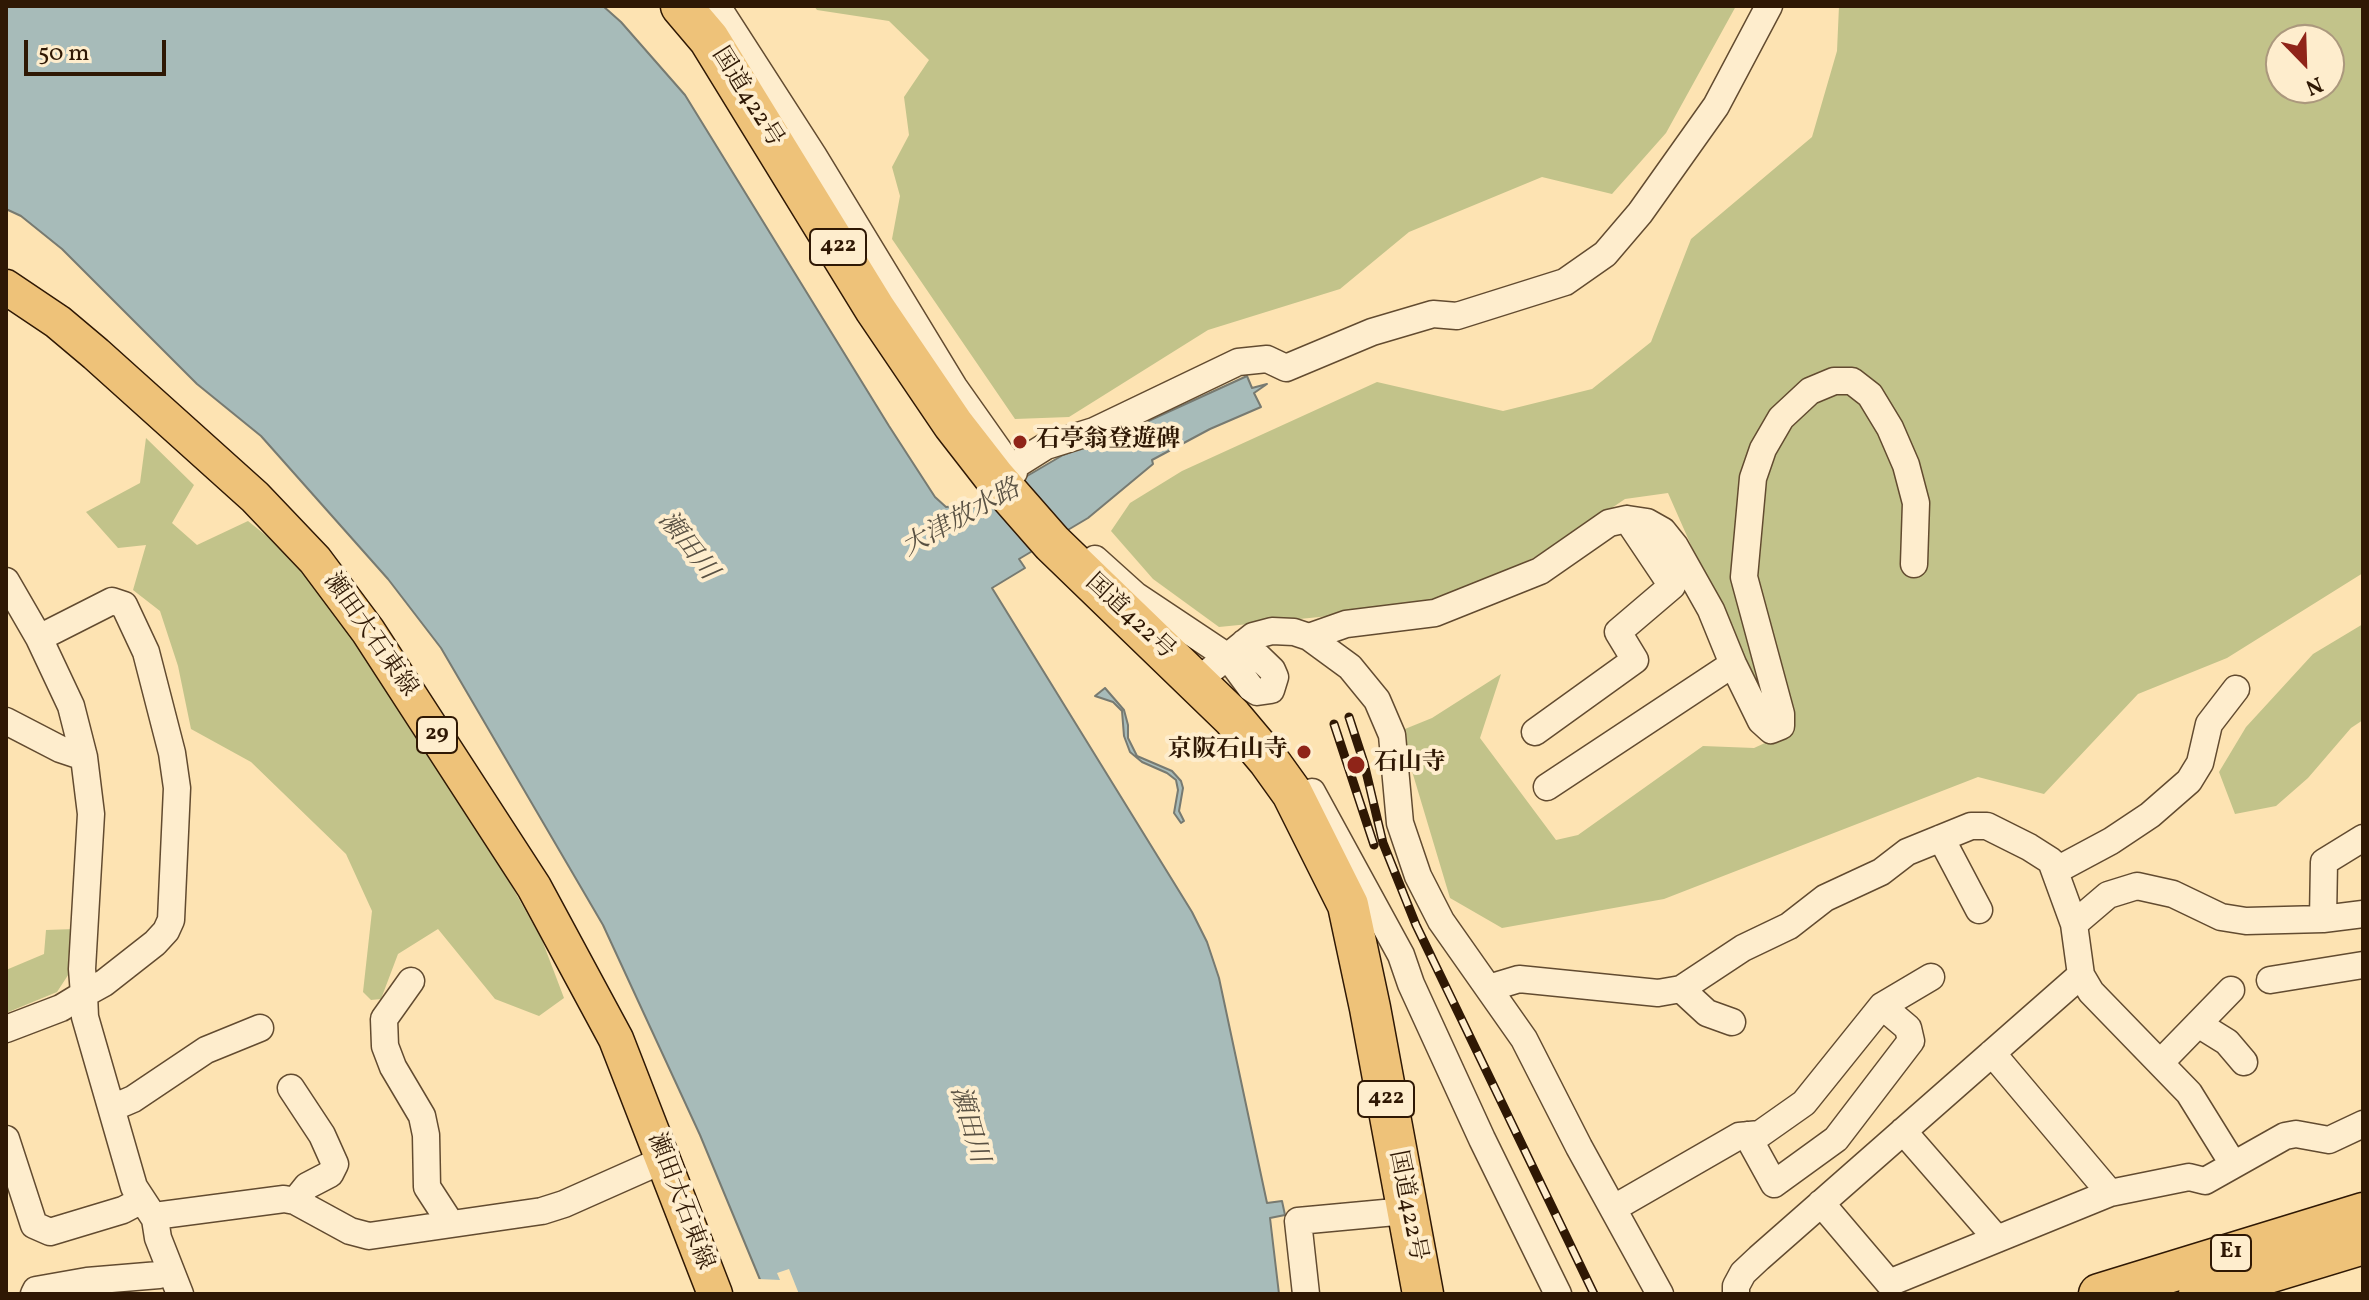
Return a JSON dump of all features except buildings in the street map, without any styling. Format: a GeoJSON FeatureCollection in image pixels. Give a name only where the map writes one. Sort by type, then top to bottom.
{"type":"FeatureCollection","features":[{"type":"Feature","properties":{"kind":"highway","name":"国道422号"},"geometry":{"type":"LineString","coordinates":[[681,6],[756,88],[908,361],[1052,543],[1115,606],[1220,663],[1269,761],[1292,793],[1348,905],[1423,1294]]}},
{"type":"Feature","properties":{"kind":"highway","name":"E1"},"geometry":{"type":"LineString","coordinates":[[2099,1294],[2363,1213]]}},
{"type":"Feature","properties":{"kind":"highway","name":"E1"},"geometry":{"type":"LineString","coordinates":[[2199,1294],[2363,1244]]}},
{"type":"Feature","properties":{"kind":"main road","name":"瀬田大石東線"},"geometry":{"type":"LineString","coordinates":[[9,294],[58,322],[255,497],[315,560],[412,696],[534,887],[616,1039],[715,1294]]}},
{"type":"Feature","properties":{"kind":"street"},"geometry":{"type":"LineString","coordinates":[[717,6],[756,88]]}},
{"type":"Feature","properties":{"kind":"street"},"geometry":{"type":"LineString","coordinates":[[1558,1294],[1482,1139],[1411,984],[1401,955],[1312,792],[1220,663],[1135,595],[1002,477],[1046,446],[1094,431],[1238,362],[1267,359],[1286,368],[1321,351],[1384,328],[1433,314],[1457,316],[1565,282],[1605,254],[1640,213],[1716,106],[1769,6]]}},
{"type":"Feature","properties":{"kind":"street"},"geometry":{"type":"LineString","coordinates":[[1309,637],[1346,624],[1435,613],[1540,571],[1609,523],[1627,519],[1647,522],[1663,531],[1675,546],[1711,610],[1761,721],[1771,730],[1781,726],[1781,714],[1744,577],[1753,478],[1763,449],[1781,418],[1810,391],[1834,381],[1852,381],[1870,395],[1890,428],[1906,465],[1916,503],[1914,564]]}},
{"type":"Feature","properties":{"kind":"street"},"geometry":{"type":"LineString","coordinates":[[1535,732],[1635,660],[1618,632],[1672,586],[1627,519]]}},
{"type":"Feature","properties":{"kind":"street"},"geometry":{"type":"LineString","coordinates":[[6,581],[39,638],[71,706],[84,757],[91,814],[82,969],[85,1017],[134,1187],[148,1210],[176,1282]]}},
{"type":"Feature","properties":{"kind":"street"},"geometry":{"type":"LineString","coordinates":[[6,1029],[61,1008],[104,983],[166,931],[171,920],[177,788],[172,753],[150,665],[124,605],[112,601],[39,638]]}},
{"type":"Feature","properties":{"kind":"street"},"geometry":{"type":"LineString","coordinates":[[1220,663],[1253,636],[1272,631],[1294,632],[1309,637],[1350,667],[1377,700],[1392,735],[1400,823],[1418,876],[1441,921],[1524,1039],[1660,1294]]}},
{"type":"Feature","properties":{"kind":"street"},"geometry":{"type":"LineString","coordinates":[[1547,787],[1733,664]]}},
{"type":"Feature","properties":{"kind":"street"},"geometry":{"type":"LineString","coordinates":[[2055,871],[2124,832],[2174,796],[2189,781],[2200,763],[2209,724],[2236,689]]}},
{"type":"Feature","properties":{"kind":"street"},"geometry":{"type":"LineString","coordinates":[[6,721],[60,749],[84,757]]}},
{"type":"Feature","properties":{"kind":"street"},"geometry":{"type":"LineString","coordinates":[[1489,988],[1519,979],[1658,993],[1681,989],[1743,948],[1789,926],[1825,898],[1881,872],[1907,852],[1971,826],[1987,826],[2051,861],[2074,924],[2081,975],[2091,992],[2189,1093],[2233,1164]]}},
{"type":"Feature","properties":{"kind":"street"},"geometry":{"type":"LineString","coordinates":[[1941,838],[1979,910]]}},
{"type":"Feature","properties":{"kind":"street"},"geometry":{"type":"LineString","coordinates":[[2323,919],[2324,862],[2363,838]]}},
{"type":"Feature","properties":{"kind":"street"},"geometry":{"type":"LineString","coordinates":[[2074,924],[2108,895],[2137,886],[2173,894],[2221,917],[2234,919],[2262,922],[2362,917]]}},
{"type":"Feature","properties":{"kind":"street"},"geometry":{"type":"LineString","coordinates":[[1348,905],[1411,984]]}},
{"type":"Feature","properties":{"kind":"street"},"geometry":{"type":"LineString","coordinates":[[2270,980],[2363,965]]}},
{"type":"Feature","properties":{"kind":"street"},"geometry":{"type":"LineString","coordinates":[[1736,1294],[1736,1286],[1743,1273],[2081,975]]}},
{"type":"Feature","properties":{"kind":"street"},"geometry":{"type":"LineString","coordinates":[[1614,1208],[1739,1136],[1760,1134],[1804,1103],[1882,1006],[1931,977]]}},
{"type":"Feature","properties":{"kind":"street"},"geometry":{"type":"LineString","coordinates":[[411,981],[384,1019],[385,1046],[393,1067],[422,1116],[426,1135],[427,1187],[451,1224]]}},
{"type":"Feature","properties":{"kind":"street"},"geometry":{"type":"LineString","coordinates":[[1681,989],[1707,1013],[1732,1022]]}},
{"type":"Feature","properties":{"kind":"street"},"geometry":{"type":"LineString","coordinates":[[2160,1063],[2231,990]]}},
{"type":"Feature","properties":{"kind":"street"},"geometry":{"type":"LineString","coordinates":[[1747,1135],[1774,1184],[1836,1139],[1911,1041],[1908,1028],[1882,1006]]}},
{"type":"Feature","properties":{"kind":"street"},"geometry":{"type":"LineString","coordinates":[[2198,1024],[2227,1042],[2244,1062]]}},
{"type":"Feature","properties":{"kind":"street"},"geometry":{"type":"LineString","coordinates":[[112,1108],[133,1099],[206,1050],[260,1028]]}},
{"type":"Feature","properties":{"kind":"street"},"geometry":{"type":"LineString","coordinates":[[1992,1053],[2110,1193]]}},
{"type":"Feature","properties":{"kind":"street"},"geometry":{"type":"LineString","coordinates":[[291,1088],[322,1135],[335,1164],[330,1174],[307,1186],[295,1201]]}},
{"type":"Feature","properties":{"kind":"street"},"geometry":{"type":"LineString","coordinates":[[1821,1203],[1889,1283],[2110,1193],[2189,1177],[2205,1181],[2285,1136],[2296,1134],[2329,1140],[2363,1124]]}},
{"type":"Feature","properties":{"kind":"street"},"geometry":{"type":"LineString","coordinates":[[1903,1131],[1997,1239]]}},
{"type":"Feature","properties":{"kind":"street"},"geometry":{"type":"LineString","coordinates":[[6,1139],[34,1225],[50,1232],[123,1210],[148,1210],[162,1215],[284,1199],[295,1201],[360,1235],[369,1236],[553,1208],[663,1160]]}},
{"type":"Feature","properties":{"kind":"street"},"geometry":{"type":"LineString","coordinates":[[1306,1294],[1298,1221],[1406,1211]]}},
{"type":"Feature","properties":{"kind":"street"},"geometry":{"type":"LineString","coordinates":[[34,1294],[36,1290],[87,1281],[159,1275],[176,1282]]}},
{"type":"Feature","properties":{"kind":"green space"},"geometry":{"type":"Polygon","coordinates":[[[814,6],[1736,6],[1666,133],[1612,194],[1542,177],[1409,232],[1340,289],[1208,330],[1069,417],[1015,419],[892,239],[900,196],[892,167],[909,135],[904,97],[929,60],[889,21],[817,10],[814,6]]]}},
{"type":"Feature","properties":{"kind":"green space"},"geometry":{"type":"Polygon","coordinates":[[[1839,6],[2363,6],[2363,573],[2227,658],[2138,694],[2044,794],[1978,777],[1664,899],[1502,928],[1450,898],[1400,731],[1432,718],[1501,674],[1480,738],[1556,840],[1578,835],[1703,746],[1754,748],[1776,738],[1668,493],[1625,499],[1548,551],[1430,606],[1219,627],[1153,579],[1111,531],[1130,503],[1182,471],[1377,382],[1503,411],[1592,389],[1651,342],[1691,239],[1812,137],[1837,51],[1839,6]]]}},
{"type":"Feature","properties":{"kind":"green space"},"geometry":{"type":"Polygon","coordinates":[[[146,438],[194,485],[172,523],[197,545],[248,521],[284,550],[342,621],[501,867],[542,940],[564,998],[539,1016],[495,999],[438,929],[398,954],[381,999],[371,1000],[363,992],[372,911],[346,854],[251,762],[191,729],[178,666],[160,611],[133,590],[146,545],[118,548],[86,512],[140,483],[146,438]]]}},
{"type":"Feature","properties":{"kind":"green space"},"geometry":{"type":"Polygon","coordinates":[[[2363,624],[2363,720],[2351,728],[2308,778],[2276,806],[2235,814],[2219,772],[2246,727],[2313,654],[2363,624]]]}},
{"type":"Feature","properties":{"kind":"green space"},"geometry":{"type":"Polygon","coordinates":[[[75,929],[74,966],[57,992],[6,1013],[6,970],[44,954],[46,930],[75,929]]]}},
{"type":"Feature","properties":{"kind":"water"},"geometry":{"type":"Polygon","coordinates":[[[6,6],[603,6],[685,95],[889,426],[935,497],[946,507],[965,502],[969,510],[1063,455],[1133,428],[1247,376],[1252,388],[1267,384],[1254,393],[1261,407],[1210,429],[1152,460],[1153,464],[1088,518],[1019,559],[1025,568],[992,588],[1192,912],[1207,942],[1219,978],[1267,1203],[1282,1201],[1285,1215],[1270,1218],[1279,1294],[766,1294],[700,1135],[603,925],[441,648],[388,579],[261,436],[197,384],[62,249],[21,216],[6,209],[6,6]]]}},
{"type":"Feature","properties":{"kind":"water"},"geometry":{"type":"Polygon","coordinates":[[[1105,688],[1124,710],[1128,738],[1137,756],[1172,771],[1181,781],[1183,788],[1179,811],[1184,821],[1181,823],[1174,813],[1178,790],[1176,780],[1130,752],[1124,736],[1122,711],[1113,702],[1095,696],[1105,688]]]}},
{"type":"Feature","properties":{"kind":"pier"},"geometry":{"type":"Polygon","coordinates":[[[789,1269],[799,1294],[763,1294],[758,1279],[780,1280],[777,1273],[789,1269]]]}},
{"type":"Feature","properties":{"kind":"railway"},"geometry":{"type":"LineString","coordinates":[[1349,717],[1364,763],[1383,843],[1416,925],[1594,1294]]}},
{"type":"Feature","properties":{"kind":"railway"},"geometry":{"type":"LineString","coordinates":[[1334,724],[1374,845]]}},
{"type":"Feature","properties":{"kind":"place","name":"石亭翁登遊碑"},"geometry":{"type":"Point","coordinates":[1020,442]}},
{"type":"Feature","properties":{"kind":"place","name":"京阪石山寺"},"geometry":{"type":"Point","coordinates":[1304,752]}},
{"type":"Feature","properties":{"kind":"place","name":"石山寺"},"geometry":{"type":"Point","coordinates":[1356,765]}},
{"type":"Feature","properties":{"kind":"water label","name":"大津放水路"},"geometry":{"type":"Point","coordinates":[962,520]}},
{"type":"Feature","properties":{"kind":"water label","name":"瀬田川"},"geometry":{"type":"Point","coordinates":[686,547]}},
{"type":"Feature","properties":{"kind":"water label","name":"瀬田川"},"geometry":{"type":"Point","coordinates":[967,1125]}}]}
